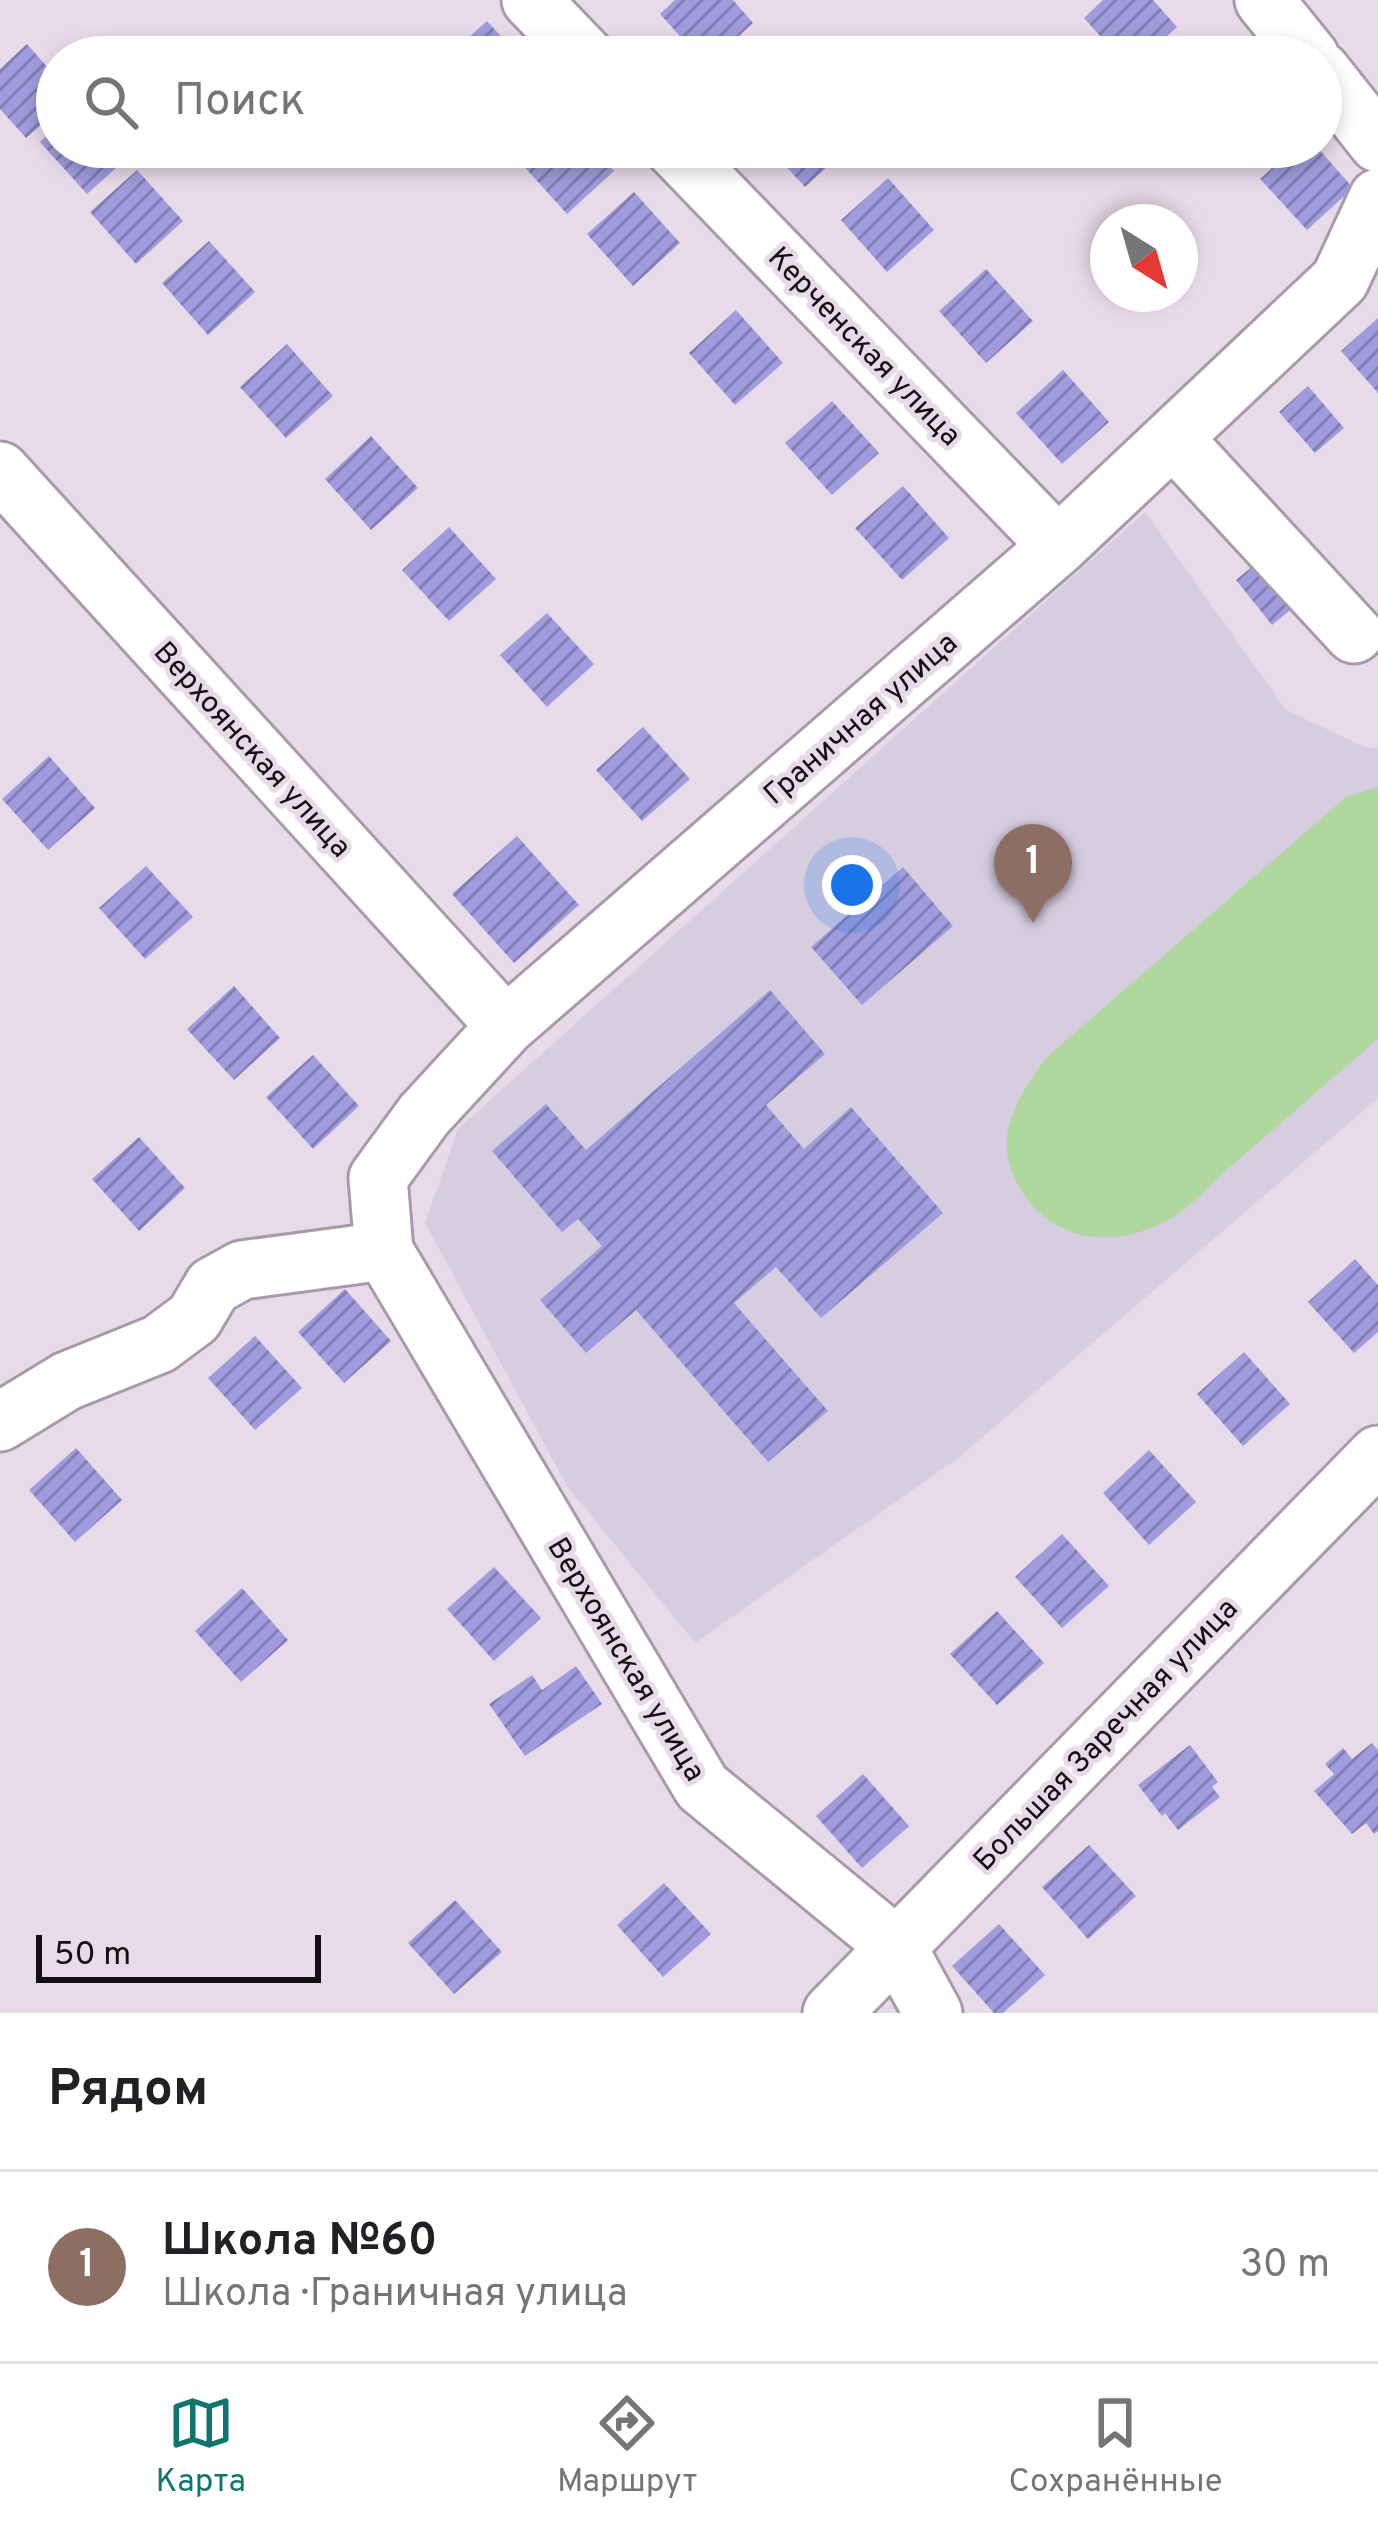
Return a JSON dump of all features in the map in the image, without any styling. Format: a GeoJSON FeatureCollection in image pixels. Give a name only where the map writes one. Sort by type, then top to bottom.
{"type":"FeatureCollection","features":[{"type":"Feature","properties":{"kind":"street"},"geometry":{"type":"LineString","coordinates":[[531,0],[566,36]]}},
{"type":"Feature","properties":{"kind":"street"},"geometry":{"type":"LineString","coordinates":[[1264,0],[1293,36]]}},
{"type":"Feature","properties":{"kind":"street"},"geometry":{"type":"LineString","coordinates":[[1342,98],[1378,143]]}},
{"type":"Feature","properties":{"kind":"street","name":"Керченская улица"},"geometry":{"type":"LineString","coordinates":[[693,168],[1058,546]]}},
{"type":"Feature","properties":{"kind":"street","name":"Граничная улица"},"geometry":{"type":"LineString","coordinates":[[383,1251],[378,1178],[424,1115],[506,1026],[1058,546],[1340,280],[1378,199]]}},
{"type":"Feature","properties":{"kind":"street"},"geometry":{"type":"LineString","coordinates":[[1173,438],[1354,634]]}},
{"type":"Feature","properties":{"kind":"street","name":"Верхоянская улица"},"geometry":{"type":"LineString","coordinates":[[0,472],[506,1026]]}},
{"type":"Feature","properties":{"kind":"street"},"geometry":{"type":"LineString","coordinates":[[0,1422],[68,1381],[160,1344],[194,1318],[213,1286],[242,1270],[383,1251]]}},
{"type":"Feature","properties":{"kind":"street","name":"Верхоянская улица"},"geometry":{"type":"LineString","coordinates":[[383,1251],[702,1787],[897,1946],[933,2013]]}},
{"type":"Feature","properties":{"kind":"street","name":"Большая Заречная улица"},"geometry":{"type":"LineString","coordinates":[[832,2013],[1378,1455]]}},
{"type":"Feature","properties":{"kind":"shaded area"},"geometry":{"type":"Polygon","coordinates":[[[1145,512],[1286,710],[1365,747],[1378,748],[1378,1098],[958,1458],[695,1643],[567,1486],[425,1223],[458,1129],[1145,512]]]}},
{"type":"Feature","properties":{"kind":"green space"},"geometry":{"type":"Polygon","coordinates":[[[1378,787],[1378,1039],[1168,1220],[1125,1236],[1104,1237],[1064,1229],[1046,1218],[1017,1183],[1007,1148],[1018,1101],[1047,1057],[1346,797],[1378,787]]]}},
{"type":"Feature","properties":{"kind":"building"},"geometry":{"type":"Polygon","coordinates":[[[675,0],[733,0],[753,23],[739,36],[680,36],[660,14],[675,0]]]}},
{"type":"Feature","properties":{"kind":"building"},"geometry":{"type":"Polygon","coordinates":[[[1103,0],[1153,0],[1177,27],[1167,36],[1100,36],[1084,18],[1103,0]]]}},
{"type":"Feature","properties":{"kind":"building"},"geometry":{"type":"Polygon","coordinates":[[[487,21],[501,36],[470,36],[487,21]]]}},
{"type":"Feature","properties":{"kind":"building"},"geometry":{"type":"Polygon","coordinates":[[[27,44],[36,54],[36,129],[26,138],[0,109],[0,69],[27,44]]]}},
{"type":"Feature","properties":{"kind":"building"},"geometry":{"type":"Polygon","coordinates":[[[64,168],[116,168],[87,194],[64,168]]]}},
{"type":"Feature","properties":{"kind":"building"},"geometry":{"type":"Polygon","coordinates":[[[525,168],[611,168],[614,171],[567,214],[525,168]]]}},
{"type":"Feature","properties":{"kind":"building"},"geometry":{"type":"Polygon","coordinates":[[[787,168],[826,168],[805,187],[787,168]]]}},
{"type":"Feature","properties":{"kind":"building"},"geometry":{"type":"Polygon","coordinates":[[[1272,168],[1335,168],[1353,188],[1307,230],[1260,179],[1272,168]]]}},
{"type":"Feature","properties":{"kind":"building"},"geometry":{"type":"Polygon","coordinates":[[[137,170],[183,221],[136,264],[90,212],[137,170]]]}},
{"type":"Feature","properties":{"kind":"building"},"geometry":{"type":"Polygon","coordinates":[[[888,178],[934,230],[887,272],[841,220],[888,178]]]}},
{"type":"Feature","properties":{"kind":"building"},"geometry":{"type":"Polygon","coordinates":[[[634,192],[680,243],[633,286],[587,234],[634,192]]]}},
{"type":"Feature","properties":{"kind":"building"},"geometry":{"type":"Polygon","coordinates":[[[209,241],[255,292],[208,335],[162,283],[209,241]]]}},
{"type":"Feature","properties":{"kind":"building"},"geometry":{"type":"Polygon","coordinates":[[[986,269],[1033,321],[986,363],[939,311],[986,269]]]}},
{"type":"Feature","properties":{"kind":"building"},"geometry":{"type":"Polygon","coordinates":[[[736,310],[783,363],[735,405],[689,353],[736,310]]]}},
{"type":"Feature","properties":{"kind":"building"},"geometry":{"type":"Polygon","coordinates":[[[1378,318],[1378,393],[1341,351],[1378,318]]]}},
{"type":"Feature","properties":{"kind":"building"},"geometry":{"type":"Polygon","coordinates":[[[287,344],[333,396],[286,438],[240,387],[287,344]]]}},
{"type":"Feature","properties":{"kind":"building"},"geometry":{"type":"Polygon","coordinates":[[[1063,370],[1109,422],[1062,464],[1016,413],[1063,370]]]}},
{"type":"Feature","properties":{"kind":"building"},"geometry":{"type":"Polygon","coordinates":[[[1308,386],[1344,428],[1315,453],[1279,412],[1308,386]]]}},
{"type":"Feature","properties":{"kind":"building"},"geometry":{"type":"Polygon","coordinates":[[[832,401],[879,453],[832,495],[785,443],[832,401]]]}},
{"type":"Feature","properties":{"kind":"building"},"geometry":{"type":"Polygon","coordinates":[[[371,436],[418,488],[371,530],[325,479],[371,436]]]}},
{"type":"Feature","properties":{"kind":"building"},"geometry":{"type":"Polygon","coordinates":[[[903,486],[949,538],[902,580],[855,528],[903,486]]]}},
{"type":"Feature","properties":{"kind":"building"},"geometry":{"type":"Polygon","coordinates":[[[449,527],[496,579],[449,621],[402,570],[449,527]]]}},
{"type":"Feature","properties":{"kind":"building"},"geometry":{"type":"Polygon","coordinates":[[[1264,557],[1300,602],[1272,625],[1236,580],[1264,557]]]}},
{"type":"Feature","properties":{"kind":"building"},"geometry":{"type":"Polygon","coordinates":[[[547,613],[594,664],[547,707],[500,655],[547,613]]]}},
{"type":"Feature","properties":{"kind":"building"},"geometry":{"type":"Polygon","coordinates":[[[643,727],[690,779],[642,821],[596,770],[643,727]]]}},
{"type":"Feature","properties":{"kind":"building"},"geometry":{"type":"Polygon","coordinates":[[[49,756],[95,808],[48,850],[2,799],[49,756]]]}},
{"type":"Feature","properties":{"kind":"building"},"geometry":{"type":"Polygon","coordinates":[[[517,836],[579,905],[514,963],[452,894],[517,836]]]}},
{"type":"Feature","properties":{"kind":"building"},"geometry":{"type":"Polygon","coordinates":[[[146,866],[193,917],[145,959],[99,908],[146,866]]]}},
{"type":"Feature","properties":{"kind":"building"},"geometry":{"type":"Polygon","coordinates":[[[903,867],[953,926],[862,1005],[811,947],[903,867]]]}},
{"type":"Feature","properties":{"kind":"building"},"geometry":{"type":"Polygon","coordinates":[[[234,986],[280,1038],[234,1080],[187,1029],[234,986]]]}},
{"type":"Feature","properties":{"kind":"building"},"geometry":{"type":"Polygon","coordinates":[[[770,990],[825,1054],[766,1105],[804,1149],[851,1107],[943,1213],[821,1318],[776,1267],[734,1303],[828,1411],[768,1462],[636,1310],[586,1353],[540,1300],[602,1246],[578,1219],[562,1232],[492,1151],[546,1104],[586,1150],[770,990]]]}},
{"type":"Feature","properties":{"kind":"building"},"geometry":{"type":"Polygon","coordinates":[[[313,1055],[359,1106],[313,1149],[266,1097],[313,1055]]]}},
{"type":"Feature","properties":{"kind":"building"},"geometry":{"type":"Polygon","coordinates":[[[139,1137],[185,1188],[139,1231],[92,1179],[139,1137]]]}},
{"type":"Feature","properties":{"kind":"building"},"geometry":{"type":"Polygon","coordinates":[[[1355,1259],[1378,1285],[1378,1332],[1354,1353],[1308,1302],[1355,1259]]]}},
{"type":"Feature","properties":{"kind":"building"},"geometry":{"type":"Polygon","coordinates":[[[345,1289],[391,1341],[344,1383],[298,1332],[345,1289]]]}},
{"type":"Feature","properties":{"kind":"building"},"geometry":{"type":"Polygon","coordinates":[[[255,1336],[302,1388],[255,1430],[208,1378],[255,1336]]]}},
{"type":"Feature","properties":{"kind":"building"},"geometry":{"type":"Polygon","coordinates":[[[1244,1352],[1290,1404],[1243,1446],[1197,1394],[1244,1352]]]}},
{"type":"Feature","properties":{"kind":"building"},"geometry":{"type":"Polygon","coordinates":[[[76,1448],[122,1500],[75,1542],[29,1490],[76,1448]]]}},
{"type":"Feature","properties":{"kind":"building"},"geometry":{"type":"Polygon","coordinates":[[[1149,1450],[1196,1502],[1149,1545],[1103,1493],[1149,1450]]]}},
{"type":"Feature","properties":{"kind":"building"},"geometry":{"type":"Polygon","coordinates":[[[1062,1534],[1109,1586],[1062,1628],[1015,1577],[1062,1534]]]}},
{"type":"Feature","properties":{"kind":"building"},"geometry":{"type":"Polygon","coordinates":[[[494,1567],[541,1618],[494,1661],[447,1609],[494,1567]]]}},
{"type":"Feature","properties":{"kind":"building"},"geometry":{"type":"Polygon","coordinates":[[[242,1588],[288,1640],[241,1682],[195,1631],[242,1588]]]}},
{"type":"Feature","properties":{"kind":"building"},"geometry":{"type":"Polygon","coordinates":[[[997,1611],[1044,1663],[997,1705],[950,1654],[997,1611]]]}},
{"type":"Feature","properties":{"kind":"building"},"geometry":{"type":"Polygon","coordinates":[[[576,1666],[602,1704],[525,1756],[489,1704],[532,1675],[542,1690],[576,1666]]]}},
{"type":"Feature","properties":{"kind":"building"},"geometry":{"type":"Polygon","coordinates":[[[1372,1743],[1378,1750],[1378,1831],[1374,1834],[1366,1823],[1352,1834],[1314,1791],[1334,1774],[1325,1764],[1343,1748],[1352,1759],[1372,1743]]]}},
{"type":"Feature","properties":{"kind":"building"},"geometry":{"type":"Polygon","coordinates":[[[1190,1745],[1218,1782],[1212,1787],[1220,1797],[1178,1830],[1138,1785],[1190,1745]]]}},
{"type":"Feature","properties":{"kind":"building"},"geometry":{"type":"Polygon","coordinates":[[[863,1774],[909,1826],[862,1868],[816,1816],[863,1774]]]}},
{"type":"Feature","properties":{"kind":"building"},"geometry":{"type":"Polygon","coordinates":[[[1089,1845],[1136,1896],[1088,1939],[1042,1887],[1089,1845]]]}},
{"type":"Feature","properties":{"kind":"building"},"geometry":{"type":"Polygon","coordinates":[[[664,1883],[711,1934],[663,1977],[617,1925],[664,1883]]]}},
{"type":"Feature","properties":{"kind":"building"},"geometry":{"type":"Polygon","coordinates":[[[455,1900],[502,1952],[454,1994],[408,1943],[455,1900]]]}},
{"type":"Feature","properties":{"kind":"building"},"geometry":{"type":"Polygon","coordinates":[[[999,1924],[1045,1975],[1003,2013],[994,2013],[952,1966],[999,1924]]]}},
{"type":"Feature","properties":{"kind":"place","name":"Школа №60"},"geometry":{"type":"Point","coordinates":[1033,923]}}]}
